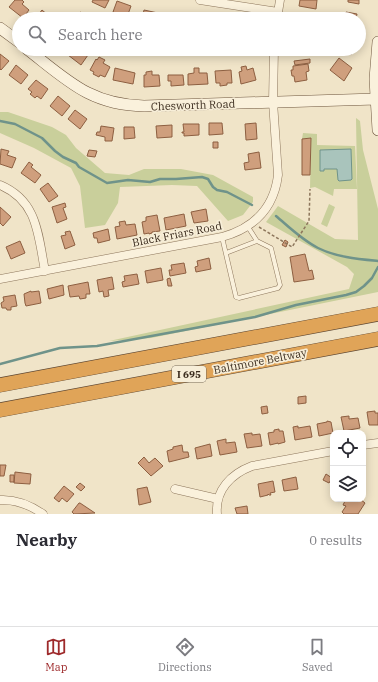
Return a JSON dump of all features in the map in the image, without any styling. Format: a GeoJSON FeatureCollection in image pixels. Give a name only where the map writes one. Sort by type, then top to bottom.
{"type":"FeatureCollection","features":[{"type":"Feature","properties":{"kind":"highway","name":"I 695"},"geometry":{"type":"LineString","coordinates":[[0,385],[378,314]]}},
{"type":"Feature","properties":{"kind":"highway","name":"Baltimore Beltway"},"geometry":{"type":"LineString","coordinates":[[0,410],[378,338]]}},
{"type":"Feature","properties":{"kind":"street"},"geometry":{"type":"LineString","coordinates":[[200,0],[258,12]]}},
{"type":"Feature","properties":{"kind":"street"},"geometry":{"type":"LineString","coordinates":[[278,12],[280,0]]}},
{"type":"Feature","properties":{"kind":"street"},"geometry":{"type":"LineString","coordinates":[[0,28],[12,37]]}},
{"type":"Feature","properties":{"kind":"street"},"geometry":{"type":"LineString","coordinates":[[378,42],[375,79],[378,130]]}},
{"type":"Feature","properties":{"kind":"street","name":"Chesworth Road"},"geometry":{"type":"LineString","coordinates":[[36,56],[78,88],[91,95],[117,104],[144,106],[376,99]]}},
{"type":"Feature","properties":{"kind":"street","name":"Black Friars Road"},"geometry":{"type":"LineString","coordinates":[[0,279],[222,237],[235,234],[250,225],[262,214],[277,186],[278,161],[273,102],[274,56]]}},
{"type":"Feature","properties":{"kind":"street"},"geometry":{"type":"LineString","coordinates":[[0,184],[9,188],[19,196],[34,217],[38,230],[45,270]]}},
{"type":"Feature","properties":{"kind":"street"},"geometry":{"type":"LineString","coordinates":[[366,445],[378,443]]}},
{"type":"Feature","properties":{"kind":"street"},"geometry":{"type":"LineString","coordinates":[[217,514],[218,499],[226,484],[241,470],[252,466],[330,452]]}},
{"type":"Feature","properties":{"kind":"street"},"geometry":{"type":"LineString","coordinates":[[175,489],[218,499]]}},
{"type":"Feature","properties":{"kind":"street"},"geometry":{"type":"LineString","coordinates":[[0,500],[7,499],[19,502],[32,507],[43,514]]}},
{"type":"Feature","properties":{"kind":"lane"},"geometry":{"type":"LineString","coordinates":[[222,237],[236,297],[239,298],[278,288],[280,285],[271,248],[257,241],[250,225]]}},
{"type":"Feature","properties":{"kind":"lane"},"geometry":{"type":"LineString","coordinates":[[226,253],[257,241]]}},
{"type":"Feature","properties":{"kind":"path"},"geometry":{"type":"LineString","coordinates":[[250,225],[292,246],[309,221],[310,190]]}},
{"type":"Feature","properties":{"kind":"green space"},"geometry":{"type":"Polygon","coordinates":[[[0,112],[8,112],[52,127],[66,135],[76,148],[105,173],[129,175],[144,169],[181,169],[213,175],[253,197],[253,202],[243,215],[228,221],[197,186],[172,185],[120,187],[118,203],[105,225],[85,228],[80,186],[71,168],[34,148],[0,133],[0,112]]]}},
{"type":"Feature","properties":{"kind":"green space"},"geometry":{"type":"Polygon","coordinates":[[[356,118],[360,121],[363,150],[378,209],[378,292],[151,338],[109,341],[349,289],[354,274],[347,267],[266,222],[278,206],[335,239],[358,240],[356,118]]]}},
{"type":"Feature","properties":{"kind":"green space"},"geometry":{"type":"Polygon","coordinates":[[[303,133],[317,134],[317,145],[355,146],[357,189],[334,189],[333,196],[315,187],[310,188],[311,138],[302,139],[303,133]]]}},
{"type":"Feature","properties":{"kind":"green space"},"geometry":{"type":"Polygon","coordinates":[[[329,204],[335,207],[327,227],[321,224],[329,204]]]}},
{"type":"Feature","properties":{"kind":"water"},"geometry":{"type":"Polygon","coordinates":[[[351,149],[351,180],[339,181],[337,169],[324,169],[324,171],[320,171],[320,150],[351,149]]]}},
{"type":"Feature","properties":{"kind":"building"},"geometry":{"type":"Polygon","coordinates":[[[15,0],[22,0],[24,2],[22,4],[29,10],[28,12],[15,12],[9,7],[15,0]]]}},
{"type":"Feature","properties":{"kind":"building"},"geometry":{"type":"Polygon","coordinates":[[[93,0],[109,0],[105,8],[92,2],[93,0]]]}},
{"type":"Feature","properties":{"kind":"building"},"geometry":{"type":"Polygon","coordinates":[[[300,0],[317,0],[316,9],[299,6],[300,0]]]}},
{"type":"Feature","properties":{"kind":"building"},"geometry":{"type":"Polygon","coordinates":[[[348,0],[359,0],[359,4],[348,2],[348,0]]]}},
{"type":"Feature","properties":{"kind":"building"},"geometry":{"type":"Polygon","coordinates":[[[117,1],[131,6],[129,12],[113,12],[117,1]]]}},
{"type":"Feature","properties":{"kind":"building"},"geometry":{"type":"Polygon","coordinates":[[[0,54],[9,61],[1,70],[0,69],[0,54]]]}},
{"type":"Feature","properties":{"kind":"building"},"geometry":{"type":"Polygon","coordinates":[[[69,56],[87,56],[81,65],[69,56]]]}},
{"type":"Feature","properties":{"kind":"building"},"geometry":{"type":"Polygon","coordinates":[[[99,57],[105,60],[103,63],[110,67],[105,77],[100,75],[99,77],[93,74],[94,72],[90,70],[96,59],[97,60],[99,57]]]}},
{"type":"Feature","properties":{"kind":"building"},"geometry":{"type":"Polygon","coordinates":[[[339,58],[352,68],[344,81],[330,70],[339,58]]]}},
{"type":"Feature","properties":{"kind":"building"},"geometry":{"type":"Polygon","coordinates":[[[310,59],[310,63],[295,65],[294,61],[310,59]]]}},
{"type":"Feature","properties":{"kind":"building"},"geometry":{"type":"Polygon","coordinates":[[[308,64],[309,71],[306,72],[307,80],[295,82],[291,70],[293,70],[293,66],[308,64]]]}},
{"type":"Feature","properties":{"kind":"building"},"geometry":{"type":"Polygon","coordinates":[[[16,65],[28,75],[21,84],[9,75],[16,65]]]}},
{"type":"Feature","properties":{"kind":"building"},"geometry":{"type":"Polygon","coordinates":[[[246,66],[247,70],[253,68],[256,80],[241,84],[239,72],[242,71],[241,67],[246,66]]]}},
{"type":"Feature","properties":{"kind":"building"},"geometry":{"type":"Polygon","coordinates":[[[115,68],[135,73],[133,84],[113,80],[115,68]]]}},
{"type":"Feature","properties":{"kind":"building"},"geometry":{"type":"Polygon","coordinates":[[[194,68],[199,68],[199,73],[207,73],[208,84],[188,85],[188,74],[194,73],[194,68]]]}},
{"type":"Feature","properties":{"kind":"building"},"geometry":{"type":"Polygon","coordinates":[[[231,70],[232,83],[227,83],[227,85],[220,86],[220,83],[216,83],[215,71],[231,70]]]}},
{"type":"Feature","properties":{"kind":"building"},"geometry":{"type":"Polygon","coordinates":[[[152,71],[152,75],[159,75],[160,86],[144,87],[144,75],[146,75],[146,72],[152,71]]]}},
{"type":"Feature","properties":{"kind":"building"},"geometry":{"type":"Polygon","coordinates":[[[168,75],[183,75],[184,85],[171,86],[171,81],[168,81],[168,75]]]}},
{"type":"Feature","properties":{"kind":"building"},"geometry":{"type":"Polygon","coordinates":[[[36,80],[48,89],[41,99],[37,96],[35,98],[30,94],[32,92],[28,89],[36,80]]]}},
{"type":"Feature","properties":{"kind":"building"},"geometry":{"type":"Polygon","coordinates":[[[58,96],[70,106],[62,116],[50,106],[58,96]]]}},
{"type":"Feature","properties":{"kind":"building"},"geometry":{"type":"Polygon","coordinates":[[[75,110],[87,119],[80,129],[68,119],[75,110]]]}},
{"type":"Feature","properties":{"kind":"building"},"geometry":{"type":"Polygon","coordinates":[[[209,123],[222,123],[223,134],[209,135],[209,123]]]}},
{"type":"Feature","properties":{"kind":"building"},"geometry":{"type":"Polygon","coordinates":[[[256,123],[257,139],[246,140],[245,124],[256,123]]]}},
{"type":"Feature","properties":{"kind":"building"},"geometry":{"type":"Polygon","coordinates":[[[183,124],[199,124],[199,135],[184,136],[184,133],[182,133],[184,132],[183,124]]]}},
{"type":"Feature","properties":{"kind":"building"},"geometry":{"type":"Polygon","coordinates":[[[172,125],[172,137],[157,138],[156,126],[172,125]]]}},
{"type":"Feature","properties":{"kind":"building"},"geometry":{"type":"Polygon","coordinates":[[[101,126],[114,128],[112,141],[105,141],[105,137],[96,135],[97,132],[100,132],[101,126]]]}},
{"type":"Feature","properties":{"kind":"building"},"geometry":{"type":"Polygon","coordinates":[[[124,127],[134,127],[135,138],[124,139],[124,127]]]}},
{"type":"Feature","properties":{"kind":"building"},"geometry":{"type":"Polygon","coordinates":[[[311,138],[310,175],[302,175],[302,139],[311,138]]]}},
{"type":"Feature","properties":{"kind":"building"},"geometry":{"type":"Polygon","coordinates":[[[213,142],[218,142],[218,148],[213,148],[213,142]]]}},
{"type":"Feature","properties":{"kind":"building"},"geometry":{"type":"Polygon","coordinates":[[[1,149],[9,151],[7,155],[16,158],[12,168],[0,164],[1,149]]]}},
{"type":"Feature","properties":{"kind":"building"},"geometry":{"type":"Polygon","coordinates":[[[89,150],[97,151],[95,157],[87,156],[89,150]]]}},
{"type":"Feature","properties":{"kind":"building"},"geometry":{"type":"Polygon","coordinates":[[[259,152],[261,168],[245,170],[244,163],[249,162],[248,154],[259,152]]]}},
{"type":"Feature","properties":{"kind":"building"},"geometry":{"type":"Polygon","coordinates":[[[29,162],[33,165],[31,167],[41,175],[35,183],[21,173],[29,162]]]}},
{"type":"Feature","properties":{"kind":"building"},"geometry":{"type":"Polygon","coordinates":[[[48,183],[58,196],[49,202],[40,189],[48,183]]]}},
{"type":"Feature","properties":{"kind":"building"},"geometry":{"type":"Polygon","coordinates":[[[65,203],[66,207],[63,208],[67,219],[57,223],[52,207],[65,203]]]}},
{"type":"Feature","properties":{"kind":"building"},"geometry":{"type":"Polygon","coordinates":[[[0,207],[11,217],[3,226],[0,223],[0,207]]]}},
{"type":"Feature","properties":{"kind":"building"},"geometry":{"type":"Polygon","coordinates":[[[206,209],[208,221],[194,223],[191,212],[206,209]]]}},
{"type":"Feature","properties":{"kind":"building"},"geometry":{"type":"Polygon","coordinates":[[[184,214],[186,226],[166,230],[164,218],[184,214]]]}},
{"type":"Feature","properties":{"kind":"building"},"geometry":{"type":"Polygon","coordinates":[[[157,215],[160,231],[144,234],[142,222],[146,221],[146,217],[157,215]]]}},
{"type":"Feature","properties":{"kind":"building"},"geometry":{"type":"Polygon","coordinates":[[[125,221],[126,225],[135,224],[137,235],[117,239],[115,227],[120,226],[119,222],[125,221]]]}},
{"type":"Feature","properties":{"kind":"building"},"geometry":{"type":"Polygon","coordinates":[[[108,229],[110,240],[98,243],[97,238],[94,238],[93,233],[108,229]]]}},
{"type":"Feature","properties":{"kind":"building"},"geometry":{"type":"Polygon","coordinates":[[[70,231],[75,245],[65,249],[61,236],[66,235],[65,232],[70,231]]]}},
{"type":"Feature","properties":{"kind":"building"},"geometry":{"type":"Polygon","coordinates":[[[285,240],[288,242],[286,247],[282,245],[285,240]]]}},
{"type":"Feature","properties":{"kind":"building"},"geometry":{"type":"Polygon","coordinates":[[[20,241],[25,253],[11,259],[6,247],[20,241]]]}},
{"type":"Feature","properties":{"kind":"building"},"geometry":{"type":"Polygon","coordinates":[[[305,254],[309,271],[312,270],[314,279],[294,282],[290,257],[305,254]]]}},
{"type":"Feature","properties":{"kind":"building"},"geometry":{"type":"Polygon","coordinates":[[[209,258],[211,269],[196,272],[195,267],[198,266],[197,261],[209,258]]]}},
{"type":"Feature","properties":{"kind":"building"},"geometry":{"type":"Polygon","coordinates":[[[184,263],[186,273],[170,276],[169,270],[172,270],[171,265],[184,263]]]}},
{"type":"Feature","properties":{"kind":"building"},"geometry":{"type":"Polygon","coordinates":[[[161,268],[163,280],[147,283],[145,271],[161,268]]]}},
{"type":"Feature","properties":{"kind":"building"},"geometry":{"type":"Polygon","coordinates":[[[137,274],[139,284],[123,287],[122,282],[125,281],[124,276],[137,274]]]}},
{"type":"Feature","properties":{"kind":"building"},"geometry":{"type":"Polygon","coordinates":[[[112,277],[114,289],[108,290],[109,296],[104,297],[103,291],[99,292],[97,280],[112,277]]]}},
{"type":"Feature","properties":{"kind":"building"},"geometry":{"type":"Polygon","coordinates":[[[170,278],[172,286],[168,286],[167,279],[170,278]]]}},
{"type":"Feature","properties":{"kind":"building"},"geometry":{"type":"Polygon","coordinates":[[[88,282],[90,294],[86,294],[86,298],[80,299],[79,296],[70,297],[68,286],[88,282]]]}},
{"type":"Feature","properties":{"kind":"building"},"geometry":{"type":"Polygon","coordinates":[[[63,285],[64,295],[49,299],[47,289],[63,285]]]}},
{"type":"Feature","properties":{"kind":"building"},"geometry":{"type":"Polygon","coordinates":[[[31,291],[39,291],[41,303],[26,306],[24,294],[31,291]]]}},
{"type":"Feature","properties":{"kind":"building"},"geometry":{"type":"Polygon","coordinates":[[[15,295],[17,306],[11,307],[11,310],[2,308],[1,303],[4,301],[3,297],[15,295]]]}},
{"type":"Feature","properties":{"kind":"building"},"geometry":{"type":"Polygon","coordinates":[[[306,396],[306,403],[298,404],[298,397],[306,396]]]}},
{"type":"Feature","properties":{"kind":"building"},"geometry":{"type":"Polygon","coordinates":[[[267,406],[268,413],[262,414],[261,407],[267,406]]]}},
{"type":"Feature","properties":{"kind":"building"},"geometry":{"type":"Polygon","coordinates":[[[375,411],[375,413],[378,413],[378,425],[369,425],[367,412],[375,411]]]}},
{"type":"Feature","properties":{"kind":"building"},"geometry":{"type":"Polygon","coordinates":[[[349,416],[349,419],[358,418],[360,428],[344,430],[341,417],[349,416]]]}},
{"type":"Feature","properties":{"kind":"building"},"geometry":{"type":"Polygon","coordinates":[[[331,422],[332,430],[330,430],[330,434],[319,436],[317,424],[331,422]]]}},
{"type":"Feature","properties":{"kind":"building"},"geometry":{"type":"Polygon","coordinates":[[[298,426],[298,428],[310,426],[312,437],[295,440],[293,427],[298,426]]]}},
{"type":"Feature","properties":{"kind":"building"},"geometry":{"type":"Polygon","coordinates":[[[279,429],[279,431],[283,431],[285,442],[270,445],[268,433],[279,429]]]}},
{"type":"Feature","properties":{"kind":"building"},"geometry":{"type":"Polygon","coordinates":[[[252,433],[252,435],[260,434],[262,446],[247,448],[244,434],[252,433]]]}},
{"type":"Feature","properties":{"kind":"building"},"geometry":{"type":"Polygon","coordinates":[[[226,439],[226,443],[235,442],[237,452],[220,455],[217,441],[226,439]]]}},
{"type":"Feature","properties":{"kind":"building"},"geometry":{"type":"Polygon","coordinates":[[[210,444],[212,456],[197,459],[195,448],[210,444]]]}},
{"type":"Feature","properties":{"kind":"building"},"geometry":{"type":"Polygon","coordinates":[[[182,445],[183,452],[188,452],[189,457],[169,462],[167,451],[173,449],[173,447],[182,445]]]}},
{"type":"Feature","properties":{"kind":"building"},"geometry":{"type":"Polygon","coordinates":[[[144,457],[149,463],[155,458],[163,466],[151,476],[138,463],[144,457]]]}},
{"type":"Feature","properties":{"kind":"building"},"geometry":{"type":"Polygon","coordinates":[[[0,465],[6,465],[4,476],[0,476],[0,465]]]}},
{"type":"Feature","properties":{"kind":"building"},"geometry":{"type":"Polygon","coordinates":[[[15,472],[31,474],[30,484],[14,483],[15,472]]]}},
{"type":"Feature","properties":{"kind":"building"},"geometry":{"type":"Polygon","coordinates":[[[326,474],[330,477],[329,483],[323,480],[326,474]]]}},
{"type":"Feature","properties":{"kind":"building"},"geometry":{"type":"Polygon","coordinates":[[[10,475],[14,475],[14,482],[10,482],[10,475]]]}},
{"type":"Feature","properties":{"kind":"building"},"geometry":{"type":"Polygon","coordinates":[[[296,477],[298,489],[284,491],[282,480],[296,477]]]}},
{"type":"Feature","properties":{"kind":"building"},"geometry":{"type":"Polygon","coordinates":[[[273,481],[275,492],[270,493],[271,495],[268,494],[260,497],[258,484],[273,481]]]}},
{"type":"Feature","properties":{"kind":"building"},"geometry":{"type":"Polygon","coordinates":[[[80,483],[85,487],[81,491],[76,487],[80,483]]]}},
{"type":"Feature","properties":{"kind":"building"},"geometry":{"type":"Polygon","coordinates":[[[64,486],[74,494],[67,502],[62,498],[59,502],[54,498],[64,486]]]}},
{"type":"Feature","properties":{"kind":"building"},"geometry":{"type":"Polygon","coordinates":[[[147,487],[151,502],[139,505],[137,489],[147,487]]]}},
{"type":"Feature","properties":{"kind":"building"},"geometry":{"type":"Polygon","coordinates":[[[344,502],[365,503],[358,514],[344,514],[342,512],[346,506],[343,505],[344,502]]]}},
{"type":"Feature","properties":{"kind":"building"},"geometry":{"type":"Polygon","coordinates":[[[79,503],[95,513],[74,514],[72,512],[79,503]]]}},
{"type":"Feature","properties":{"kind":"building"},"geometry":{"type":"Polygon","coordinates":[[[247,506],[248,514],[237,514],[235,508],[247,506]]]}},
{"type":"Feature","properties":{"kind":"waterway"},"geometry":{"type":"LineString","coordinates":[[0,121],[15,124],[42,138],[63,157],[76,163],[79,167],[107,183],[128,180],[150,182],[160,179],[202,177],[208,179],[217,190],[227,192],[252,205]]}},
{"type":"Feature","properties":{"kind":"waterway"},"geometry":{"type":"LineString","coordinates":[[276,216],[296,233],[318,248],[332,254],[378,261]]}},
{"type":"Feature","properties":{"kind":"waterway"},"geometry":{"type":"LineString","coordinates":[[0,364],[60,348],[97,346],[255,317],[296,305],[346,295],[356,292],[364,286],[372,278],[378,267]]}}]}
